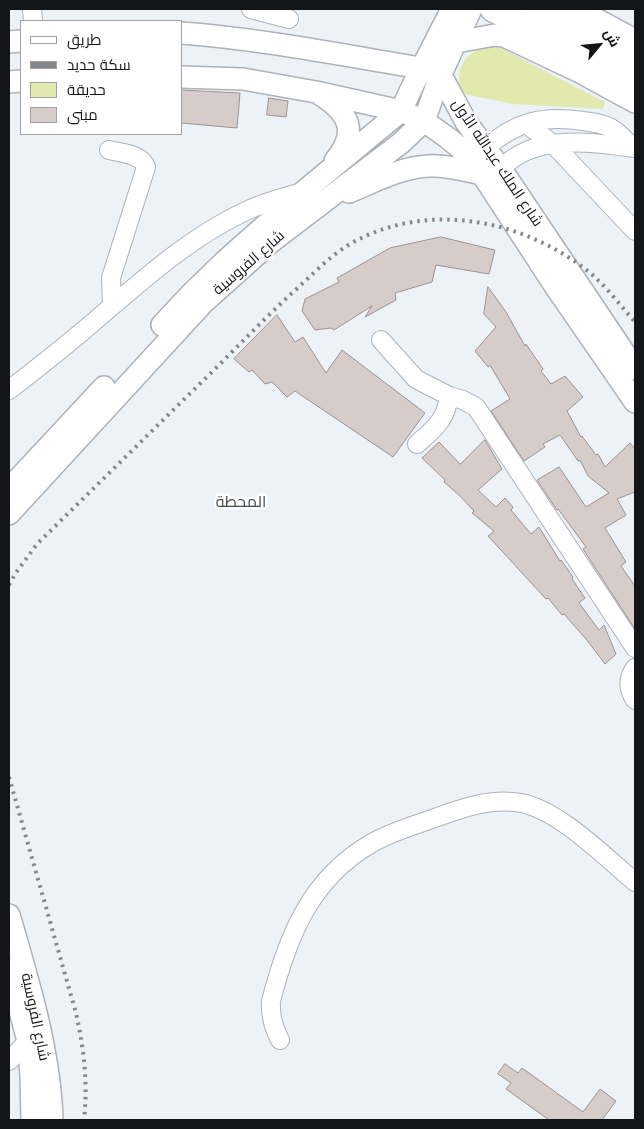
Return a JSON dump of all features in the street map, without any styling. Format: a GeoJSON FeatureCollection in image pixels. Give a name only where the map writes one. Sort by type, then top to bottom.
{"type":"FeatureCollection","features":[{"type":"Feature","properties":{"kind":"highway"},"geometry":{"type":"LineString","coordinates":[[493,9],[580,52],[635,84]]}},
{"type":"Feature","properties":{"kind":"highway"},"geometry":{"type":"LineString","coordinates":[[537,9],[587,34],[635,63]]}},
{"type":"Feature","properties":{"kind":"main road","name":"شارع الفروسية"},"geometry":{"type":"LineString","coordinates":[[9,490],[193,292],[303,192],[401,111],[456,42],[471,9]]}},
{"type":"Feature","properties":{"kind":"main road"},"geometry":{"type":"LineString","coordinates":[[587,11],[632,35]]}},
{"type":"Feature","properties":{"kind":"main road","name":"شارع الفروسية"},"geometry":{"type":"LineString","coordinates":[[9,514],[204,302],[271,242],[400,143],[424,121],[431,72],[444,14]]}},
{"type":"Feature","properties":{"kind":"main road"},"geometry":{"type":"LineString","coordinates":[[182,33],[284,45],[431,72]]}},
{"type":"Feature","properties":{"kind":"main road"},"geometry":{"type":"LineString","coordinates":[[456,42],[495,35],[509,38],[580,72],[635,102]]}},
{"type":"Feature","properties":{"kind":"main road","name":"شارع الملك عبدالله الأول"},"geometry":{"type":"LineString","coordinates":[[431,72],[486,148],[491,171],[555,286],[635,402]]}},
{"type":"Feature","properties":{"kind":"main road","name":"شارع الملك عبدالله الأول"},"geometry":{"type":"LineString","coordinates":[[182,77],[243,79],[316,92],[401,111],[424,121],[491,171],[635,369]]}},
{"type":"Feature","properties":{"kind":"main road"},"geometry":{"type":"LineString","coordinates":[[316,92],[340,109],[346,117],[349,133],[348,140],[341,154],[321,177]]}},
{"type":"Feature","properties":{"kind":"main road"},"geometry":{"type":"LineString","coordinates":[[321,204],[409,169],[428,166],[491,171]]}},
{"type":"Feature","properties":{"kind":"main road","name":"شارع الفروسية"},"geometry":{"type":"LineString","coordinates":[[9,915],[13,970],[28,1041],[32,1120]]}},
{"type":"Feature","properties":{"kind":"main road","name":"شارع الفروسية"},"geometry":{"type":"LineString","coordinates":[[13,970],[40,1031],[52,1120]]}},
{"type":"Feature","properties":{"kind":"street"},"geometry":{"type":"LineString","coordinates":[[251,9],[290,14],[284,45]]}},
{"type":"Feature","properties":{"kind":"street"},"geometry":{"type":"LineString","coordinates":[[486,148],[504,133],[547,118],[600,123],[616,131],[634,148]]}},
{"type":"Feature","properties":{"kind":"street"},"geometry":{"type":"LineString","coordinates":[[526,124],[552,144],[587,192],[635,231]]}},
{"type":"Feature","properties":{"kind":"street"},"geometry":{"type":"LineString","coordinates":[[491,171],[524,151],[552,144],[592,143],[634,148]]}},
{"type":"Feature","properties":{"kind":"street"},"geometry":{"type":"LineString","coordinates":[[109,150],[139,158],[145,163],[146,167],[111,278],[112,306]]}},
{"type":"Feature","properties":{"kind":"street"},"geometry":{"type":"LineString","coordinates":[[9,390],[158,266],[201,236],[248,210],[303,192]]}},
{"type":"Feature","properties":{"kind":"street"},"geometry":{"type":"LineString","coordinates":[[381,340],[416,378],[449,396],[470,402],[480,412],[635,648]]}},
{"type":"Feature","properties":{"kind":"street"},"geometry":{"type":"LineString","coordinates":[[417,444],[440,423],[448,407],[449,396]]}},
{"type":"Feature","properties":{"kind":"street"},"geometry":{"type":"LineString","coordinates":[[635,668],[629,683],[635,700]]}},
{"type":"Feature","properties":{"kind":"street"},"geometry":{"type":"LineString","coordinates":[[280,1040],[272,1022],[271,1001],[291,938],[302,913],[317,890],[342,864],[357,852],[388,835],[465,808],[502,802],[521,803],[563,823],[635,882]]}},
{"type":"Feature","properties":{"kind":"street"},"geometry":{"type":"LineString","coordinates":[[9,1061],[28,1041]]}},
{"type":"Feature","properties":{"kind":"green space"},"geometry":{"type":"Polygon","coordinates":[[[486,46],[497,46],[605,102],[603,109],[512,104],[460,93],[460,69],[471,54],[486,46]]]}},
{"type":"Feature","properties":{"kind":"building"},"geometry":{"type":"Polygon","coordinates":[[[182,90],[240,93],[237,128],[182,123],[182,90]]]}},
{"type":"Feature","properties":{"kind":"building"},"geometry":{"type":"Polygon","coordinates":[[[269,98],[288,101],[286,117],[267,115],[269,98]]]}},
{"type":"Feature","properties":{"kind":"building"},"geometry":{"type":"Polygon","coordinates":[[[441,237],[495,250],[489,274],[436,265],[432,282],[395,293],[396,300],[365,317],[372,306],[334,330],[331,328],[315,330],[302,311],[305,299],[339,282],[337,278],[390,248],[441,237]]]}},
{"type":"Feature","properties":{"kind":"building"},"geometry":{"type":"Polygon","coordinates":[[[488,287],[551,384],[565,376],[583,397],[567,411],[581,437],[596,455],[598,454],[605,467],[630,443],[635,449],[635,492],[617,499],[626,515],[605,528],[626,562],[621,566],[635,586],[635,629],[583,549],[586,547],[557,510],[537,480],[559,467],[586,507],[609,493],[588,476],[580,460],[578,461],[560,435],[543,444],[545,447],[524,461],[491,411],[510,399],[490,365],[488,367],[475,351],[496,327],[484,314],[488,287]]]}},
{"type":"Feature","properties":{"kind":"building"},"geometry":{"type":"Polygon","coordinates":[[[277,315],[295,342],[303,337],[326,373],[342,350],[425,413],[393,457],[295,391],[287,397],[272,382],[265,384],[252,370],[249,372],[234,359],[277,315]]]}},
{"type":"Feature","properties":{"kind":"building"},"geometry":{"type":"Polygon","coordinates":[[[485,440],[502,469],[478,490],[496,507],[505,498],[513,507],[511,510],[531,534],[539,527],[585,598],[579,603],[599,630],[604,625],[616,654],[605,664],[564,614],[562,615],[548,598],[546,599],[488,536],[494,531],[472,513],[474,511],[422,458],[439,442],[460,464],[485,440]]]}},
{"type":"Feature","properties":{"kind":"building"},"geometry":{"type":"Polygon","coordinates":[[[505,1064],[518,1073],[522,1068],[583,1112],[600,1089],[616,1101],[602,1120],[549,1120],[506,1089],[511,1083],[498,1074],[505,1064]]]}},
{"type":"Feature","properties":{"kind":"railway"},"geometry":{"type":"LineString","coordinates":[[9,585],[37,544],[282,303],[338,252],[379,230],[410,222],[442,220],[473,222],[504,228],[534,239],[563,254],[589,272],[607,289],[635,322]]}},
{"type":"Feature","properties":{"kind":"railway"},"geometry":{"type":"LineString","coordinates":[[9,777],[76,1013],[85,1066],[84,1120]]}},
{"type":"Feature","properties":{"kind":"district","name":"المحطة"},"geometry":{"type":"Point","coordinates":[241,502]}}]}
